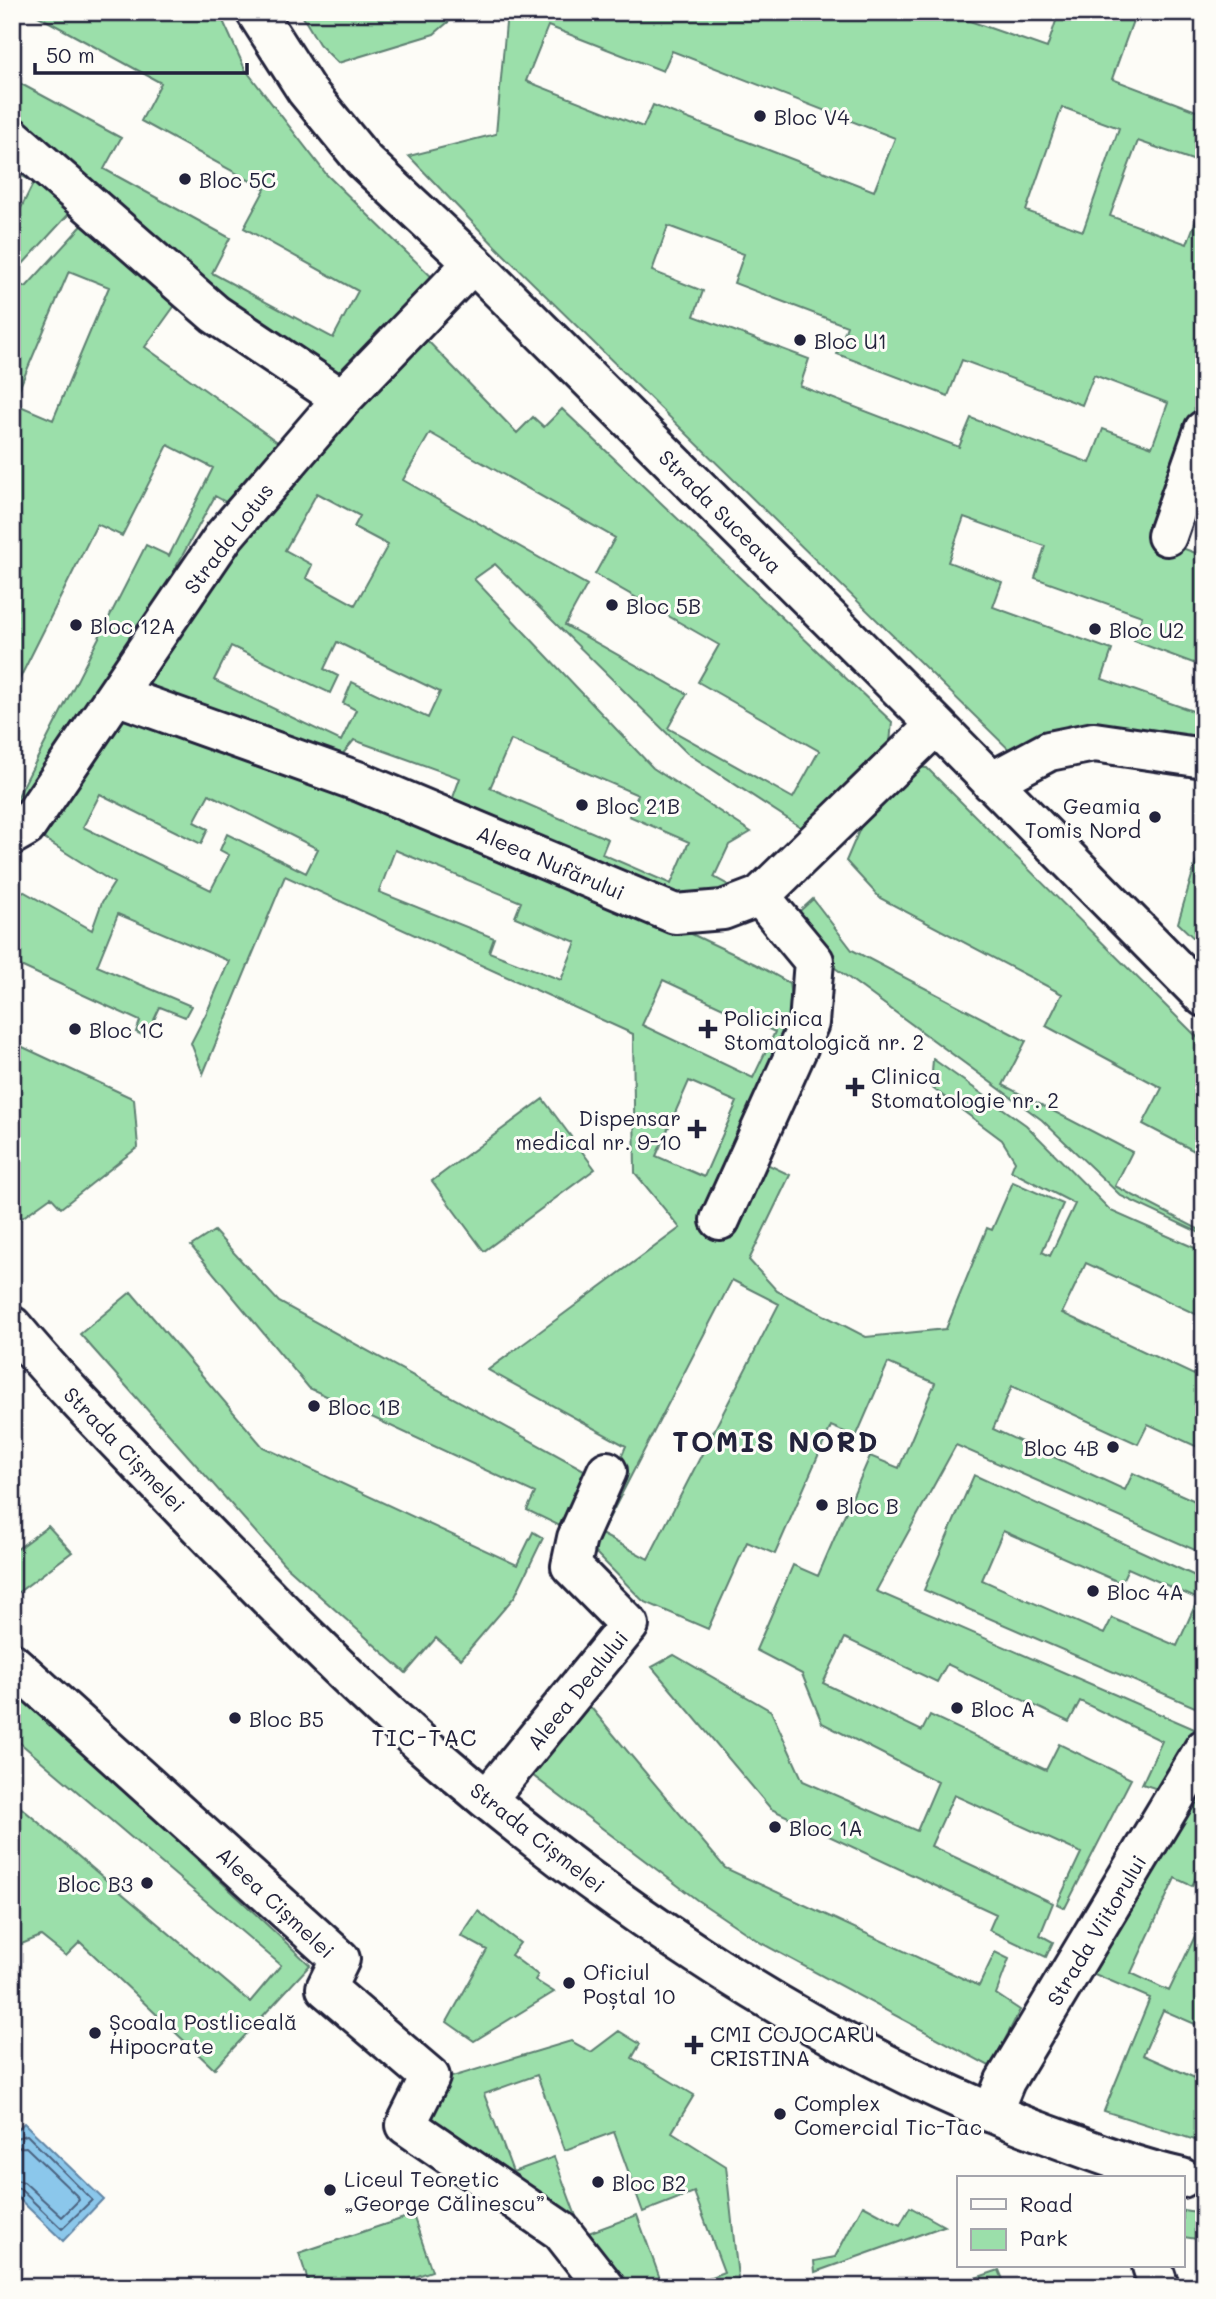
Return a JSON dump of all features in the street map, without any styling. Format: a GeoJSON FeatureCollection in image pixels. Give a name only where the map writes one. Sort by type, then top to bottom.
{"type":"FeatureCollection","features":[{"type":"Feature","properties":{"kind":"street","name":"Strada Suceava"},"geometry":{"type":"LineString","coordinates":[[256,12],[306,90],[364,161],[473,263],[1204,997]]}},
{"type":"Feature","properties":{"kind":"street"},"geometry":{"type":"LineString","coordinates":[[12,137],[215,314],[342,399]]}},
{"type":"Feature","properties":{"kind":"street","name":"Strada Lotus"},"geometry":{"type":"LineString","coordinates":[[12,835],[26,827],[224,536],[342,399],[473,263]]}},
{"type":"Feature","properties":{"kind":"street"},"geometry":{"type":"LineString","coordinates":[[1167,536],[1204,430]]}},
{"type":"Feature","properties":{"kind":"street","name":"Aleea Nufărului"},"geometry":{"type":"LineString","coordinates":[[116,695],[360,782],[675,914],[723,910],[760,895],[936,725]]}},
{"type":"Feature","properties":{"kind":"street"},"geometry":{"type":"LineString","coordinates":[[991,782],[1049,751],[1094,742],[1204,758]]}},
{"type":"Feature","properties":{"kind":"street"},"geometry":{"type":"LineString","coordinates":[[720,1220],[809,1023],[814,961],[760,895]]}},
{"type":"Feature","properties":{"kind":"street","name":"Strada Cișmelei"},"geometry":{"type":"LineString","coordinates":[[12,1326],[69,1391],[285,1615],[439,1759],[487,1800],[608,1892],[672,1937],[753,1988],[894,2068],[1122,2170],[1168,2176]]}},
{"type":"Feature","properties":{"kind":"street","name":"Aleea Dealului"},"geometry":{"type":"LineString","coordinates":[[487,1800],[629,1625],[571,1566],[577,1538],[607,1471]]}},
{"type":"Feature","properties":{"kind":"street","name":"Aleea Cișmelei"},"geometry":{"type":"LineString","coordinates":[[12,1663],[340,1959],[326,1988],[430,2077],[406,2125],[561,2231],[605,2287]]}},
{"type":"Feature","properties":{"kind":"street","name":"Strada Viitorului"},"geometry":{"type":"LineString","coordinates":[[992,2113],[1012,2070],[1204,1749]]}},
{"type":"Feature","properties":{"kind":"street","name":"Strada Cișmelei"},"geometry":{"type":"LineString","coordinates":[[1184,2178],[1204,2183]]}},
{"type":"Feature","properties":{"kind":"street"},"geometry":{"type":"LineString","coordinates":[[1153,2268],[1159,2287]]}},
{"type":"Feature","properties":{"kind":"green space"},"geometry":{"type":"Polygon","coordinates":[[[31,12],[219,12],[245,69],[327,175],[439,284],[339,388],[217,305],[12,126],[12,79],[121,138],[104,169],[230,238],[212,273],[333,338],[358,291],[244,228],[265,189],[141,121],[161,83],[31,12]]]}},
{"type":"Feature","properties":{"kind":"green space"},"geometry":{"type":"Polygon","coordinates":[[[300,12],[460,12],[434,34],[338,63],[319,44],[300,12]]]}},
{"type":"Feature","properties":{"kind":"green space"},"geometry":{"type":"Polygon","coordinates":[[[507,12],[944,12],[1047,48],[1059,12],[1136,12],[1112,79],[1204,114],[1204,164],[1138,141],[1110,216],[1187,244],[1204,199],[1204,400],[1157,539],[1204,556],[1204,667],[1134,641],[1142,616],[1035,578],[1045,546],[964,517],[948,562],[1002,582],[993,607],[1112,650],[1102,679],[1204,715],[1204,772],[1106,755],[1033,773],[495,246],[409,156],[496,134],[507,12]],[[548,26],[526,81],[643,127],[653,105],[874,191],[895,138],[672,51],[663,71],[548,26]],[[1062,107],[1026,211],[1083,231],[1119,128],[1062,107]],[[668,226],[652,271],[703,291],[694,316],[809,359],[800,386],[959,447],[971,418],[1090,463],[1103,429],[1152,447],[1168,403],[1094,375],[1082,405],[962,360],[948,396],[837,354],[847,326],[734,283],[744,254],[668,226]]]}},
{"type":"Feature","properties":{"kind":"green space"},"geometry":{"type":"Polygon","coordinates":[[[12,148],[79,203],[21,266],[12,263],[12,214],[17,216],[34,182],[12,171],[12,148]]]}},
{"type":"Feature","properties":{"kind":"green space"},"geometry":{"type":"Polygon","coordinates":[[[89,218],[181,297],[145,347],[283,446],[233,506],[215,496],[125,660],[12,819],[12,808],[146,545],[169,556],[213,468],[168,445],[122,536],[97,524],[12,694],[12,282],[26,287],[89,218]],[[69,271],[13,403],[53,420],[109,287],[69,271]]]}},
{"type":"Feature","properties":{"kind":"green space"},"geometry":{"type":"Polygon","coordinates":[[[423,336],[517,433],[533,417],[544,427],[562,409],[892,722],[890,743],[805,830],[687,753],[495,564],[474,579],[653,768],[751,832],[729,845],[714,877],[732,887],[675,902],[450,806],[460,778],[354,740],[337,761],[142,688],[235,537],[423,336]],[[430,433],[403,480],[587,585],[565,625],[687,694],[668,728],[793,798],[819,751],[698,682],[719,645],[595,574],[615,538],[430,433]],[[317,493],[285,550],[312,565],[306,578],[355,605],[388,545],[354,527],[360,516],[317,493]],[[337,642],[324,669],[338,676],[330,693],[231,646],[214,680],[341,741],[356,710],[343,703],[352,682],[428,718],[440,692],[337,642]],[[511,740],[490,788],[608,839],[602,854],[671,884],[689,842],[629,816],[638,795],[511,740]]]}},
{"type":"Feature","properties":{"kind":"green space"},"geometry":{"type":"Polygon","coordinates":[[[123,703],[662,920],[789,983],[796,1033],[707,1215],[731,1238],[767,1164],[790,1175],[749,1260],[777,1291],[866,1337],[946,1329],[987,1228],[992,1230],[1013,1182],[1063,1204],[1042,1252],[1050,1256],[1075,1204],[1011,1171],[1015,1161],[1002,1140],[931,1087],[933,1059],[1026,1125],[1111,1211],[1204,1252],[1204,1318],[1086,1263],[1062,1313],[1194,1375],[1204,1354],[1204,1450],[1148,1424],[1138,1444],[1012,1386],[993,1429],[1125,1490],[1133,1473],[1204,1505],[1204,1554],[956,1445],[876,1591],[1199,1731],[1167,1792],[1142,1784],[1162,1741],[1080,1701],[1069,1722],[947,1664],[937,1682],[845,1638],[823,1683],[922,1731],[930,1715],[1046,1770],[1059,1744],[1131,1779],[1065,1908],[1057,1904],[1081,1853],[954,1795],[931,1846],[1053,1903],[1040,1935],[1053,1942],[1046,1957],[989,1930],[996,1914],[771,1809],[652,1667],[674,1655],[771,1711],[803,1781],[917,1831],[938,1782],[822,1723],[802,1674],[756,1650],[793,1565],[818,1576],[870,1456],[899,1468],[935,1383],[888,1363],[856,1437],[831,1426],[775,1554],[747,1542],[708,1629],[643,1601],[595,1552],[592,1526],[626,1446],[488,1370],[680,1228],[635,1173],[633,1034],[285,876],[203,1074],[191,1043],[229,961],[118,914],[97,966],[191,1006],[185,1017],[160,1007],[146,1037],[136,1032],[140,1021],[12,962],[12,885],[92,930],[102,902],[114,883],[35,833],[123,703]],[[100,794],[83,827],[211,890],[229,855],[220,850],[227,834],[306,873],[318,849],[209,794],[194,822],[208,829],[201,844],[100,794]],[[395,850],[379,892],[494,938],[489,952],[561,980],[576,942],[515,917],[521,902],[395,850]],[[663,980],[642,1025],[753,1078],[775,1032],[663,980]],[[689,1081],[656,1156],[704,1177],[737,1102],[689,1081]],[[732,1280],[601,1534],[648,1559],[779,1304],[732,1280]]]}},
{"type":"Feature","properties":{"kind":"green space"},"geometry":{"type":"Polygon","coordinates":[[[915,767],[927,768],[1204,1044],[1204,1156],[1143,1124],[1162,1088],[1046,1026],[1062,994],[880,898],[846,861],[864,819],[915,767]]]}},
{"type":"Feature","properties":{"kind":"green space"},"geometry":{"type":"Polygon","coordinates":[[[1204,835],[1204,948],[1178,923],[1204,835]]]}},
{"type":"Feature","properties":{"kind":"green space"},"geometry":{"type":"Polygon","coordinates":[[[813,899],[852,950],[1026,1041],[1003,1085],[1132,1152],[1115,1186],[1204,1232],[1204,1235],[1121,1196],[1042,1120],[827,962],[791,919],[813,899]]]}},
{"type":"Feature","properties":{"kind":"green space"},"geometry":{"type":"Polygon","coordinates":[[[12,1042],[134,1099],[138,1147],[61,1208],[51,1197],[12,1225],[12,1042]]]}},
{"type":"Feature","properties":{"kind":"green space"},"geometry":{"type":"Polygon","coordinates":[[[543,1099],[595,1169],[484,1251],[432,1181],[543,1099]]]}},
{"type":"Feature","properties":{"kind":"green space"},"geometry":{"type":"Polygon","coordinates":[[[214,1231],[279,1302],[584,1470],[562,1527],[527,1510],[535,1493],[309,1388],[191,1246],[214,1231]]]}},
{"type":"Feature","properties":{"kind":"green space"},"geometry":{"type":"Polygon","coordinates":[[[131,1292],[263,1447],[517,1565],[533,1532],[543,1538],[515,1596],[461,1659],[436,1638],[406,1673],[284,1564],[80,1334],[131,1292]]]}},
{"type":"Feature","properties":{"kind":"green space"},"geometry":{"type":"Polygon","coordinates":[[[974,1475],[1204,1580],[1204,1711],[924,1590],[974,1475]],[[1003,1531],[982,1580],[1104,1634],[1112,1618],[1177,1646],[1198,1599],[1128,1568],[1121,1583],[1003,1531]]]}},
{"type":"Feature","properties":{"kind":"green space"},"geometry":{"type":"Polygon","coordinates":[[[48,1526],[72,1552],[12,1597],[12,1553],[48,1526]]]}},
{"type":"Feature","properties":{"kind":"green space"},"geometry":{"type":"Polygon","coordinates":[[[12,1686],[310,1965],[214,2069],[80,1942],[66,1956],[41,1936],[12,1948],[12,1800],[250,2002],[281,1965],[12,1736],[12,1686]]]}},
{"type":"Feature","properties":{"kind":"green space"},"geometry":{"type":"Polygon","coordinates":[[[588,1704],[725,1868],[979,1986],[995,1952],[1009,1959],[996,1994],[1020,2010],[991,2067],[761,1943],[697,1900],[528,1772],[588,1704]]]}},
{"type":"Feature","properties":{"kind":"green space"},"geometry":{"type":"Polygon","coordinates":[[[1204,1772],[1204,1861],[1192,1886],[1175,1878],[1131,1973],[1169,1991],[1204,1917],[1204,2028],[1163,2010],[1143,2055],[1204,2082],[1204,2143],[1104,2111],[1150,1998],[1083,1969],[1204,1772]]]}},
{"type":"Feature","properties":{"kind":"green space"},"geometry":{"type":"Polygon","coordinates":[[[478,1911],[520,1943],[511,1955],[538,1975],[535,1980],[554,1992],[474,2041],[447,2022],[487,1950],[461,1936],[478,1911]]]}},
{"type":"Feature","properties":{"kind":"green space"},"geometry":{"type":"Polygon","coordinates":[[[619,2031],[640,2044],[632,2058],[694,2095],[672,2132],[726,2166],[739,2287],[685,2287],[724,2272],[694,2192],[643,2212],[614,2132],[565,2150],[537,2075],[484,2094],[513,2172],[554,2157],[583,2235],[637,2215],[663,2287],[622,2287],[417,2125],[445,2079],[571,2041],[591,2052],[619,2031]]]}},
{"type":"Feature","properties":{"kind":"green space"},"geometry":{"type":"Polygon","coordinates":[[[863,2205],[900,2225],[910,2207],[944,2226],[815,2272],[814,2261],[835,2257],[863,2205]]]}},
{"type":"Feature","properties":{"kind":"green space"},"geometry":{"type":"Polygon","coordinates":[[[1184,2210],[1204,2213],[1204,2240],[1184,2237],[1184,2210]]]}},
{"type":"Feature","properties":{"kind":"green space"},"geometry":{"type":"Polygon","coordinates":[[[413,2215],[432,2271],[386,2287],[310,2287],[299,2253],[413,2215]]]}},
{"type":"Feature","properties":{"kind":"green space"},"geometry":{"type":"Polygon","coordinates":[[[999,2270],[1006,2287],[952,2286],[999,2270]]]}},
{"type":"Feature","properties":{"kind":"water"},"geometry":{"type":"Polygon","coordinates":[[[24,2123],[103,2199],[63,2241],[12,2192],[12,2135],[24,2123]]]}},
{"type":"Feature","properties":{"kind":"place","name":"Bloc V4"},"geometry":{"type":"Point","coordinates":[760,116]}},
{"type":"Feature","properties":{"kind":"place","name":"Bloc 5C"},"geometry":{"type":"Point","coordinates":[185,179]}},
{"type":"Feature","properties":{"kind":"place","name":"Bloc U1"},"geometry":{"type":"Point","coordinates":[800,340]}},
{"type":"Feature","properties":{"kind":"place","name":"Bloc 5B"},"geometry":{"type":"Point","coordinates":[612,605]}},
{"type":"Feature","properties":{"kind":"place","name":"Bloc 12A"},"geometry":{"type":"Point","coordinates":[76,625]}},
{"type":"Feature","properties":{"kind":"place","name":"Bloc U2"},"geometry":{"type":"Point","coordinates":[1095,629]}},
{"type":"Feature","properties":{"kind":"place","name":"Bloc 21B"},"geometry":{"type":"Point","coordinates":[582,805]}},
{"type":"Feature","properties":{"kind":"place","name":"Geamia Tomis Nord"},"geometry":{"type":"Point","coordinates":[1155,817]}},
{"type":"Feature","properties":{"kind":"place","name":"Bloc 1C"},"geometry":{"type":"Point","coordinates":[75,1029]}},
{"type":"Feature","properties":{"kind":"place","name":"Policinica Stomatologică nr. 2"},"geometry":{"type":"Point","coordinates":[708,1029]}},
{"type":"Feature","properties":{"kind":"place","name":"Clinica Stomatologie nr. 2"},"geometry":{"type":"Point","coordinates":[855,1087]}},
{"type":"Feature","properties":{"kind":"place","name":"Dispensar medical nr. 9-10"},"geometry":{"type":"Point","coordinates":[697,1129]}},
{"type":"Feature","properties":{"kind":"place","name":"Bloc 1B"},"geometry":{"type":"Point","coordinates":[314,1406]}},
{"type":"Feature","properties":{"kind":"place","name":"Bloc 4B"},"geometry":{"type":"Point","coordinates":[1113,1447]}},
{"type":"Feature","properties":{"kind":"place","name":"Bloc B"},"geometry":{"type":"Point","coordinates":[822,1505]}},
{"type":"Feature","properties":{"kind":"place","name":"Bloc 4A"},"geometry":{"type":"Point","coordinates":[1093,1591]}},
{"type":"Feature","properties":{"kind":"place","name":"Bloc A"},"geometry":{"type":"Point","coordinates":[957,1708]}},
{"type":"Feature","properties":{"kind":"place","name":"Bloc B5"},"geometry":{"type":"Point","coordinates":[235,1718]}},
{"type":"Feature","properties":{"kind":"place","name":"Bloc 1A"},"geometry":{"type":"Point","coordinates":[775,1827]}},
{"type":"Feature","properties":{"kind":"place","name":"Bloc B3"},"geometry":{"type":"Point","coordinates":[147,1883]}},
{"type":"Feature","properties":{"kind":"place","name":"Oficiul Poștal 10"},"geometry":{"type":"Point","coordinates":[569,1983]}},
{"type":"Feature","properties":{"kind":"place","name":"Școala Postliceală Hipocrate"},"geometry":{"type":"Point","coordinates":[95,2033]}},
{"type":"Feature","properties":{"kind":"place","name":"CMI COJOCARU CRISTINA"},"geometry":{"type":"Point","coordinates":[694,2045]}},
{"type":"Feature","properties":{"kind":"place","name":"Complex Comercial Tic-Tac"},"geometry":{"type":"Point","coordinates":[780,2114]}},
{"type":"Feature","properties":{"kind":"place","name":"Bloc B2"},"geometry":{"type":"Point","coordinates":[598,2182]}},
{"type":"Feature","properties":{"kind":"place","name":"Liceul Teoretic „George Călinescu”"},"geometry":{"type":"Point","coordinates":[330,2190]}},
{"type":"Feature","properties":{"kind":"district","name":"TOMIS NORD"},"geometry":{"type":"Point","coordinates":[776,1441]}},
{"type":"Feature","properties":{"kind":"district","name":"TIC-TAC"},"geometry":{"type":"Point","coordinates":[425,1737]}}]}
